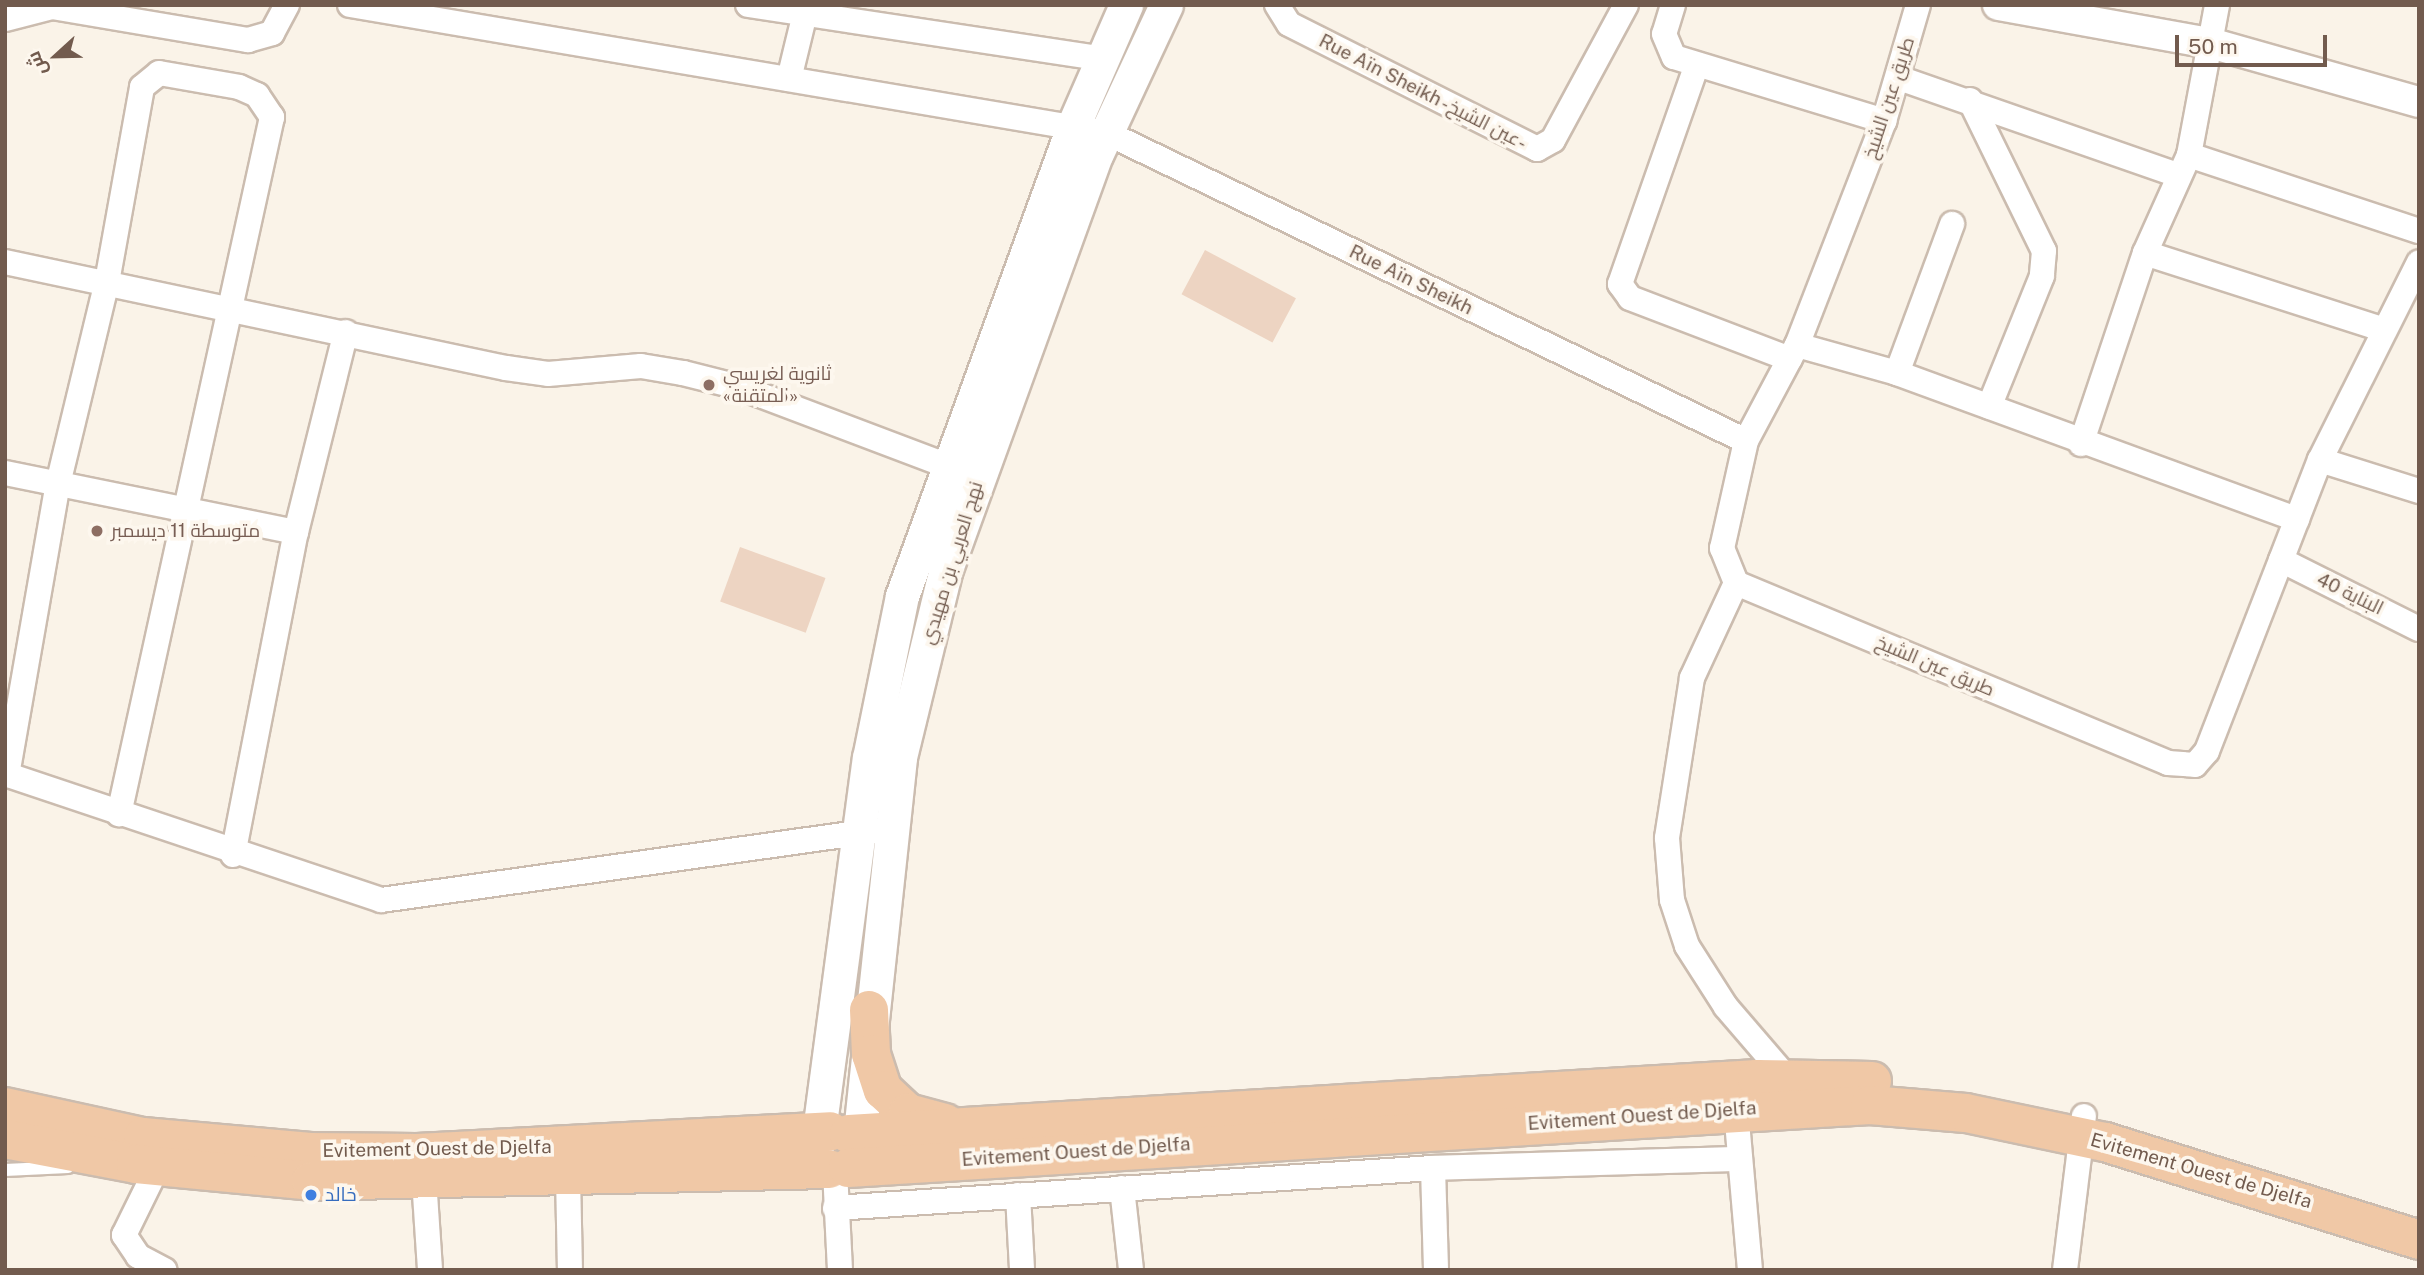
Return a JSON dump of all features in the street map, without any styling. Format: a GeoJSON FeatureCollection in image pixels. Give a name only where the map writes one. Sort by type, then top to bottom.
{"type":"FeatureCollection","features":[{"type":"Feature","properties":{"kind":"highway"},"geometry":{"type":"LineString","coordinates":[[869,1010],[871,1054],[883,1090],[908,1113],[968,1128]]}},
{"type":"Feature","properties":{"kind":"highway","name":"Evitement Ouest de Djelfa"},"geometry":{"type":"LineString","coordinates":[[5,1139],[147,1165],[311,1181],[568,1176],[839,1148],[968,1128],[1795,1092],[1961,1090],[2081,1126],[2419,1240]]}},
{"type":"Feature","properties":{"kind":"highway","name":"Evitement Ouest de Djelfa"},"geometry":{"type":"LineString","coordinates":[[5,1107],[142,1137],[310,1152],[417,1153],[839,1148],[1736,1110],[1795,1092]]}},
{"type":"Feature","properties":{"kind":"highway","name":"Evitement Ouest de Djelfa"},"geometry":{"type":"LineString","coordinates":[[2081,1126],[2294,1174],[2419,1218]]}},
{"type":"Feature","properties":{"kind":"main road","name":"نهج العربي بن مهيدي"},"geometry":{"type":"LineString","coordinates":[[839,1148],[902,596],[963,472],[980,426],[1074,124],[1126,5]]}},
{"type":"Feature","properties":{"kind":"main road","name":"نهج العربي بن مهيدي"},"geometry":{"type":"LineString","coordinates":[[980,426],[1107,133],[1166,5]]}},
{"type":"Feature","properties":{"kind":"main road","name":"نهج العربي بن مهيدي"},"geometry":{"type":"LineString","coordinates":[[839,1148],[869,1010],[875,831]]}},
{"type":"Feature","properties":{"kind":"street"},"geometry":{"type":"LineString","coordinates":[[5,19],[32,6],[248,40],[272,33],[287,5]]}},
{"type":"Feature","properties":{"kind":"street","name":"Rue Aïn Sheikh"},"geometry":{"type":"LineString","coordinates":[[351,5],[1074,124],[1107,133],[1746,441]]}},
{"type":"Feature","properties":{"kind":"street"},"geometry":{"type":"LineString","coordinates":[[748,5],[806,10],[1104,59]]}},
{"type":"Feature","properties":{"kind":"street","name":"Rue Aïn Sheikh -عين الشيخ-"},"geometry":{"type":"LineString","coordinates":[[1277,5],[1289,24],[1537,149],[1559,131],[1626,5]]}},
{"type":"Feature","properties":{"kind":"street"},"geometry":{"type":"LineString","coordinates":[[1673,5],[1667,47],[1696,67],[1884,121]]}},
{"type":"Feature","properties":{"kind":"street","name":"طريق عين الشيخ"},"geometry":{"type":"LineString","coordinates":[[1918,5],[1899,78],[1884,121],[1793,352],[1746,441],[1722,548],[1736,583],[2183,767],[2195,765],[2207,751],[2320,460],[2382,329],[2419,262]]}},
{"type":"Feature","properties":{"kind":"street"},"geometry":{"type":"LineString","coordinates":[[1998,5],[2210,43],[2419,102]]}},
{"type":"Feature","properties":{"kind":"street"},"geometry":{"type":"LineString","coordinates":[[2081,444],[2145,253],[2183,165],[2217,5]]}},
{"type":"Feature","properties":{"kind":"street"},"geometry":{"type":"LineString","coordinates":[[789,79],[806,10]]}},
{"type":"Feature","properties":{"kind":"street"},"geometry":{"type":"LineString","coordinates":[[1696,67],[1620,284],[1630,299],[1793,352],[1897,373],[2081,444],[2297,519]]}},
{"type":"Feature","properties":{"kind":"street"},"geometry":{"type":"LineString","coordinates":[[119,814],[272,117],[257,95],[239,87],[159,73],[148,78],[107,282],[58,484],[6,774],[233,855],[381,900],[875,831]]}},
{"type":"Feature","properties":{"kind":"street"},"geometry":{"type":"LineString","coordinates":[[1899,78],[2183,165],[2419,231]]}},
{"type":"Feature","properties":{"kind":"street"},"geometry":{"type":"LineString","coordinates":[[1969,100],[2044,251],[2042,276],[1989,407]]}},
{"type":"Feature","properties":{"kind":"street"},"geometry":{"type":"LineString","coordinates":[[1897,373],[1952,224]]}},
{"type":"Feature","properties":{"kind":"street"},"geometry":{"type":"LineString","coordinates":[[2145,253],[2382,329]]}},
{"type":"Feature","properties":{"kind":"street"},"geometry":{"type":"LineString","coordinates":[[5,261],[548,374],[641,366],[683,373],[739,387],[963,472]]}},
{"type":"Feature","properties":{"kind":"street"},"geometry":{"type":"LineString","coordinates":[[233,855],[296,532],[346,332]]}},
{"type":"Feature","properties":{"kind":"street"},"geometry":{"type":"LineString","coordinates":[[2320,460],[2419,491]]}},
{"type":"Feature","properties":{"kind":"street"},"geometry":{"type":"LineString","coordinates":[[5,473],[296,532]]}},
{"type":"Feature","properties":{"kind":"street","name":"البناية 40"},"geometry":{"type":"LineString","coordinates":[[2281,560],[2419,629]]}},
{"type":"Feature","properties":{"kind":"street"},"geometry":{"type":"LineString","coordinates":[[1736,583],[1692,678],[1667,838],[1671,900],[1687,946],[1726,1007],[1795,1092]]}},
{"type":"Feature","properties":{"kind":"street"},"geometry":{"type":"LineString","coordinates":[[1736,1110],[1750,1270]]}},
{"type":"Feature","properties":{"kind":"street"},"geometry":{"type":"LineString","coordinates":[[2065,1270],[2081,1126]]}},
{"type":"Feature","properties":{"kind":"street"},"geometry":{"type":"LineString","coordinates":[[839,1148],[835,1208],[840,1270]]}},
{"type":"Feature","properties":{"kind":"street"},"geometry":{"type":"LineString","coordinates":[[835,1208],[1433,1168],[1740,1159]]}},
{"type":"Feature","properties":{"kind":"street"},"geometry":{"type":"LineString","coordinates":[[147,1165],[124,1235],[138,1255],[164,1270]]}},
{"type":"Feature","properties":{"kind":"street"},"geometry":{"type":"LineString","coordinates":[[1433,1168],[1436,1270]]}},
{"type":"Feature","properties":{"kind":"street"},"geometry":{"type":"LineString","coordinates":[[568,1176],[570,1270]]}},
{"type":"Feature","properties":{"kind":"street"},"geometry":{"type":"LineString","coordinates":[[424,1179],[430,1270]]}},
{"type":"Feature","properties":{"kind":"street"},"geometry":{"type":"LineString","coordinates":[[1122,1188],[1131,1270]]}},
{"type":"Feature","properties":{"kind":"street"},"geometry":{"type":"LineString","coordinates":[[1018,1195],[1022,1270]]}},
{"type":"Feature","properties":{"kind":"lane"},"geometry":{"type":"LineString","coordinates":[[5,1170],[147,1165]]}},
{"type":"Feature","properties":{"kind":"building"},"geometry":{"type":"Polygon","coordinates":[[[1205,250],[1296,298],[1272,343],[1182,294],[1205,250]]]}},
{"type":"Feature","properties":{"kind":"building"},"geometry":{"type":"Polygon","coordinates":[[[740,547],[826,578],[806,633],[720,602],[740,547]]]}},
{"type":"Feature","properties":{"kind":"place","name":"ثانوية لغريسي «المتقنة»"},"geometry":{"type":"Point","coordinates":[709,385]}},
{"type":"Feature","properties":{"kind":"place","name":"متوسطة 11 ديسمبر"},"geometry":{"type":"Point","coordinates":[97,531]}},
{"type":"Feature","properties":{"kind":"place","name":"خالد"},"geometry":{"type":"Point","coordinates":[311,1195]}}]}
